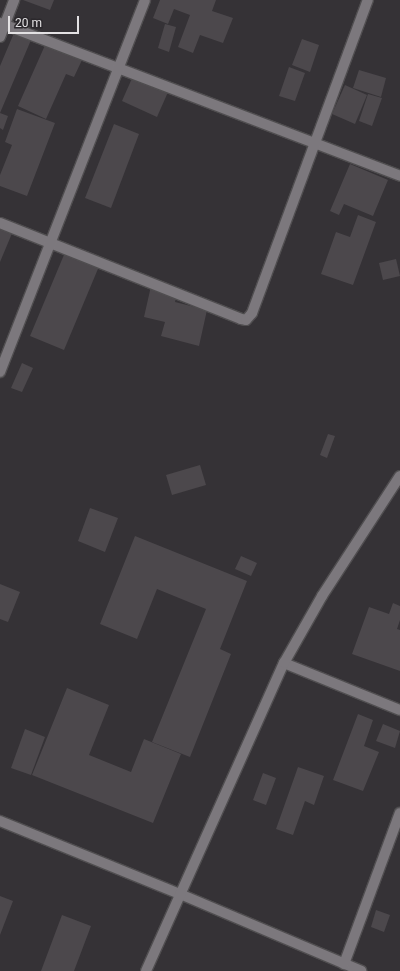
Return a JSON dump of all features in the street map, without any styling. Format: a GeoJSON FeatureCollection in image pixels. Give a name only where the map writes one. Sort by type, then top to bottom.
{"type":"FeatureCollection","features":[{"type":"Feature","properties":{"kind":"street"},"geometry":{"type":"LineString","coordinates":[[0,37],[2,24],[14,0]]}},
{"type":"Feature","properties":{"kind":"street"},"geometry":{"type":"LineString","coordinates":[[0,372],[144,0]]}},
{"type":"Feature","properties":{"kind":"street"},"geometry":{"type":"LineString","coordinates":[[0,223],[246,320],[252,313],[368,0]]}},
{"type":"Feature","properties":{"kind":"street"},"geometry":{"type":"LineString","coordinates":[[2,24],[400,176]]}},
{"type":"Feature","properties":{"kind":"street"},"geometry":{"type":"LineString","coordinates":[[146,971],[284,663],[322,596],[400,476]]}},
{"type":"Feature","properties":{"kind":"street"},"geometry":{"type":"LineString","coordinates":[[284,663],[400,710]]}},
{"type":"Feature","properties":{"kind":"street"},"geometry":{"type":"LineString","coordinates":[[344,964],[400,813]]}},
{"type":"Feature","properties":{"kind":"street"},"geometry":{"type":"LineString","coordinates":[[0,821],[180,894],[361,971]]}},
{"type":"Feature","properties":{"kind":"building"},"geometry":{"type":"Polygon","coordinates":[[[23,0],[54,0],[50,10],[23,0]]]}},
{"type":"Feature","properties":{"kind":"building"},"geometry":{"type":"Polygon","coordinates":[[[160,0],[216,0],[212,11],[233,18],[223,43],[200,35],[193,53],[178,47],[190,15],[174,9],[168,24],[153,18],[160,0]]]}},
{"type":"Feature","properties":{"kind":"building"},"geometry":{"type":"Polygon","coordinates":[[[165,24],[176,27],[169,52],[158,48],[165,24]]]}},
{"type":"Feature","properties":{"kind":"building"},"geometry":{"type":"Polygon","coordinates":[[[14,33],[31,40],[0,113],[0,66],[14,33]]]}},
{"type":"Feature","properties":{"kind":"building"},"geometry":{"type":"Polygon","coordinates":[[[302,39],[319,45],[310,72],[292,65],[302,39]]]}},
{"type":"Feature","properties":{"kind":"building"},"geometry":{"type":"Polygon","coordinates":[[[46,43],[82,60],[74,77],[66,74],[46,119],[18,106],[46,43]]]}},
{"type":"Feature","properties":{"kind":"building"},"geometry":{"type":"Polygon","coordinates":[[[289,67],[305,73],[295,101],[279,96],[289,67]]]}},
{"type":"Feature","properties":{"kind":"building"},"geometry":{"type":"Polygon","coordinates":[[[359,70],[386,78],[381,97],[353,88],[359,70]]]}},
{"type":"Feature","properties":{"kind":"building"},"geometry":{"type":"Polygon","coordinates":[[[133,76],[168,92],[157,117],[122,101],[133,76]]]}},
{"type":"Feature","properties":{"kind":"building"},"geometry":{"type":"Polygon","coordinates":[[[345,85],[367,95],[355,124],[332,114],[345,85]]]}},
{"type":"Feature","properties":{"kind":"building"},"geometry":{"type":"Polygon","coordinates":[[[368,94],[382,98],[372,126],[359,121],[368,94]]]}},
{"type":"Feature","properties":{"kind":"building"},"geometry":{"type":"Polygon","coordinates":[[[17,109],[55,123],[27,196],[0,186],[0,175],[12,145],[5,142],[17,109]]]}},
{"type":"Feature","properties":{"kind":"building"},"geometry":{"type":"Polygon","coordinates":[[[0,113],[8,116],[3,130],[0,128],[0,113]]]}},
{"type":"Feature","properties":{"kind":"building"},"geometry":{"type":"Polygon","coordinates":[[[114,124],[139,134],[111,208],[85,198],[114,124]]]}},
{"type":"Feature","properties":{"kind":"building"},"geometry":{"type":"Polygon","coordinates":[[[350,164],[388,180],[373,216],[344,204],[339,215],[330,211],[350,164]]]}},
{"type":"Feature","properties":{"kind":"building"},"geometry":{"type":"Polygon","coordinates":[[[358,215],[376,222],[353,285],[321,274],[336,232],[350,237],[358,215]]]}},
{"type":"Feature","properties":{"kind":"building"},"geometry":{"type":"Polygon","coordinates":[[[0,226],[13,231],[0,262],[0,226]]]}},
{"type":"Feature","properties":{"kind":"building"},"geometry":{"type":"Polygon","coordinates":[[[66,250],[100,264],[64,350],[30,336],[66,250]]]}},
{"type":"Feature","properties":{"kind":"building"},"geometry":{"type":"Polygon","coordinates":[[[396,259],[400,276],[383,280],[379,263],[396,259]]]}},
{"type":"Feature","properties":{"kind":"building"},"geometry":{"type":"Polygon","coordinates":[[[151,286],[177,292],[175,302],[207,310],[199,346],[161,336],[165,322],[144,317],[151,286]]]}},
{"type":"Feature","properties":{"kind":"building"},"geometry":{"type":"Polygon","coordinates":[[[22,363],[33,368],[22,392],[11,388],[22,363]]]}},
{"type":"Feature","properties":{"kind":"building"},"geometry":{"type":"Polygon","coordinates":[[[328,434],[335,436],[327,458],[320,455],[328,434]]]}},
{"type":"Feature","properties":{"kind":"building"},"geometry":{"type":"Polygon","coordinates":[[[200,465],[206,485],[172,495],[166,475],[200,465]]]}},
{"type":"Feature","properties":{"kind":"building"},"geometry":{"type":"Polygon","coordinates":[[[90,508],[118,518],[105,552],[78,541],[90,508]]]}},
{"type":"Feature","properties":{"kind":"building"},"geometry":{"type":"Polygon","coordinates":[[[135,536],[247,581],[220,649],[231,654],[190,757],[152,742],[206,609],[157,589],[137,639],[100,624],[135,536]]]}},
{"type":"Feature","properties":{"kind":"building"},"geometry":{"type":"Polygon","coordinates":[[[241,556],[257,563],[251,576],[235,569],[241,556]]]}},
{"type":"Feature","properties":{"kind":"building"},"geometry":{"type":"Polygon","coordinates":[[[0,584],[20,592],[8,622],[0,619],[0,584]]]}},
{"type":"Feature","properties":{"kind":"building"},"geometry":{"type":"Polygon","coordinates":[[[393,603],[400,606],[400,620],[397,629],[400,630],[400,671],[352,654],[369,607],[389,614],[393,603]]]}},
{"type":"Feature","properties":{"kind":"building"},"geometry":{"type":"Polygon","coordinates":[[[67,688],[109,705],[89,755],[131,772],[144,739],[181,754],[153,823],[32,775],[67,688]]]}},
{"type":"Feature","properties":{"kind":"building"},"geometry":{"type":"Polygon","coordinates":[[[358,714],[373,720],[364,746],[379,752],[363,791],[333,780],[358,714]]]}},
{"type":"Feature","properties":{"kind":"building"},"geometry":{"type":"Polygon","coordinates":[[[383,724],[400,731],[395,748],[376,741],[383,724]]]}},
{"type":"Feature","properties":{"kind":"building"},"geometry":{"type":"Polygon","coordinates":[[[25,729],[45,737],[31,775],[11,768],[25,729]]]}},
{"type":"Feature","properties":{"kind":"building"},"geometry":{"type":"Polygon","coordinates":[[[298,767],[324,776],[314,805],[305,801],[293,835],[276,829],[298,767]]]}},
{"type":"Feature","properties":{"kind":"building"},"geometry":{"type":"Polygon","coordinates":[[[263,773],[276,778],[266,805],[253,800],[263,773]]]}},
{"type":"Feature","properties":{"kind":"building"},"geometry":{"type":"Polygon","coordinates":[[[0,896],[13,901],[0,935],[0,896]]]}},
{"type":"Feature","properties":{"kind":"building"},"geometry":{"type":"Polygon","coordinates":[[[376,910],[390,915],[384,932],[371,927],[376,910]]]}},
{"type":"Feature","properties":{"kind":"building"},"geometry":{"type":"Polygon","coordinates":[[[62,915],[91,926],[74,971],[41,971],[62,915]]]}}]}
